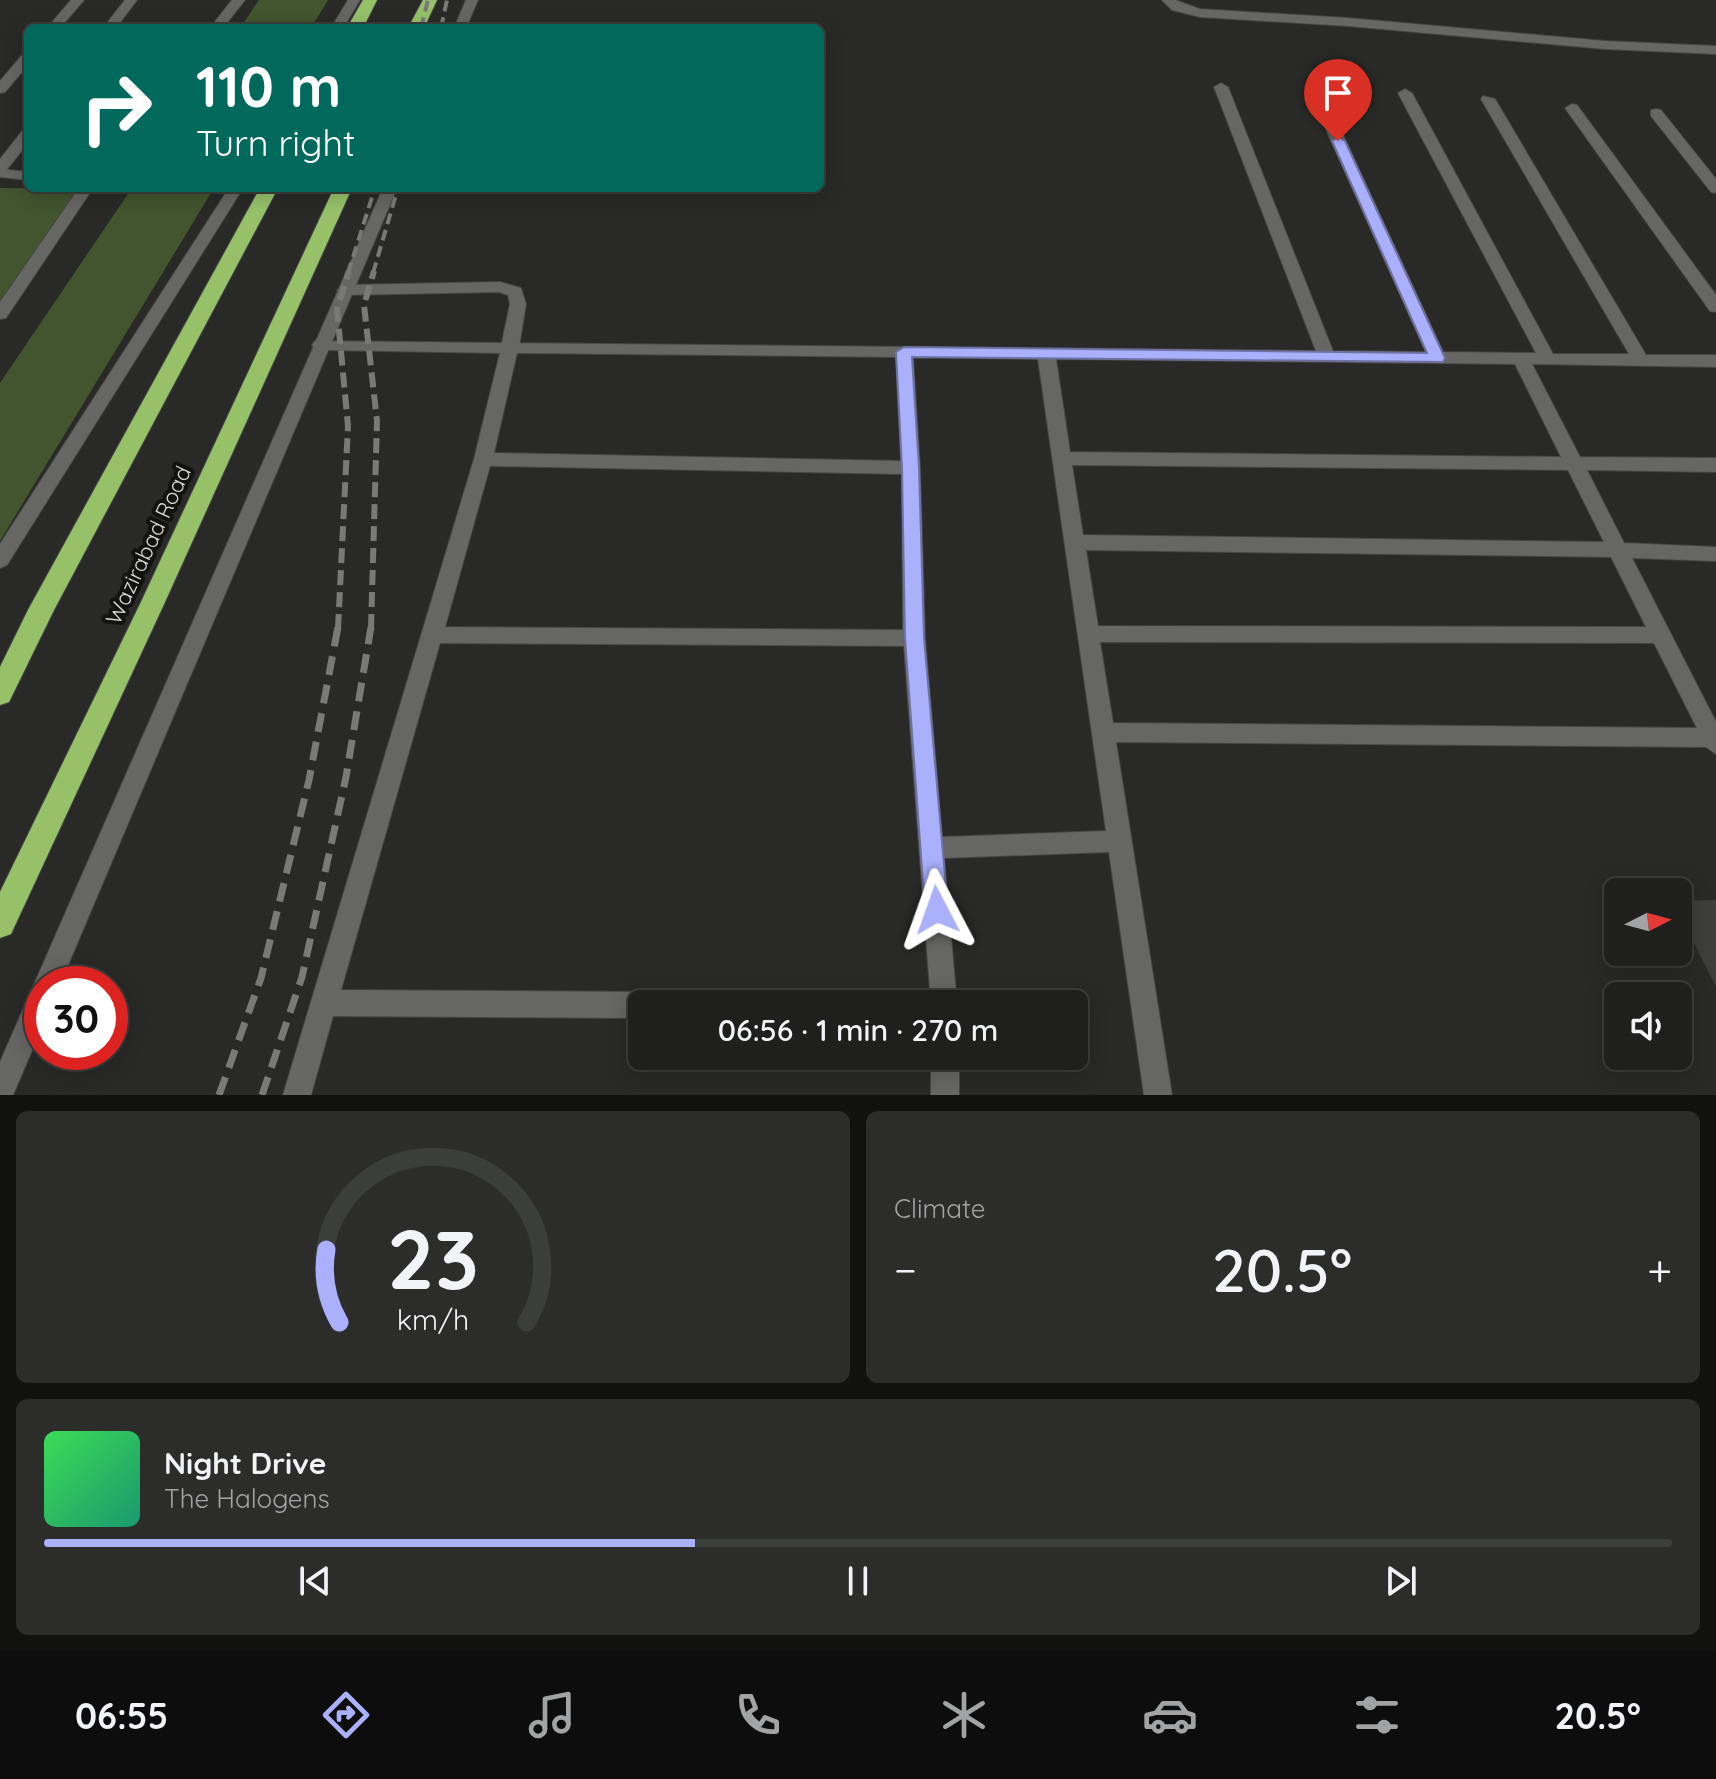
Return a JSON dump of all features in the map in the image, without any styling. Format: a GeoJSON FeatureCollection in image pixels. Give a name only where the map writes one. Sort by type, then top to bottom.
{"type":"FeatureCollection","features":[{"type":"Feature","properties":{"kind":"highway"},"geometry":{"type":"LineString","coordinates":[[356,24],[363,3]]}},
{"type":"Feature","properties":{"kind":"highway"},"geometry":{"type":"LineString","coordinates":[[418,24],[427,5]]}},
{"type":"Feature","properties":{"kind":"highway"},"geometry":{"type":"LineString","coordinates":[[0,694],[41,610],[267,192]]}},
{"type":"Feature","properties":{"kind":"highway","name":"Wazirabad Road"},"geometry":{"type":"LineString","coordinates":[[0,924],[153,602],[341,192]]}},
{"type":"Feature","properties":{"kind":"street"},"geometry":{"type":"LineString","coordinates":[[57,24],[78,0]]}},
{"type":"Feature","properties":{"kind":"street"},"geometry":{"type":"LineString","coordinates":[[112,24],[131,0]]}},
{"type":"Feature","properties":{"kind":"street"},"geometry":{"type":"LineString","coordinates":[[219,24],[239,0]]}},
{"type":"Feature","properties":{"kind":"street"},"geometry":{"type":"LineString","coordinates":[[462,24],[472,0]]}},
{"type":"Feature","properties":{"kind":"street"},"geometry":{"type":"LineString","coordinates":[[1168,0],[1176,7],[1200,13],[1348,22],[1605,45],[1716,50]]}},
{"type":"Feature","properties":{"kind":"street"},"geometry":{"type":"LineString","coordinates":[[341,24],[363,3]]}},
{"type":"Feature","properties":{"kind":"street"},"geometry":{"type":"LineString","coordinates":[[0,89],[24,62]]}},
{"type":"Feature","properties":{"kind":"street"},"geometry":{"type":"LineString","coordinates":[[1221,87],[1327,357]]}},
{"type":"Feature","properties":{"kind":"street"},"geometry":{"type":"LineString","coordinates":[[1314,87],[1437,358]]}},
{"type":"Feature","properties":{"kind":"street"},"geometry":{"type":"LineString","coordinates":[[1405,93],[1548,360]]}},
{"type":"Feature","properties":{"kind":"street"},"geometry":{"type":"LineString","coordinates":[[1488,99],[1641,360]]}},
{"type":"Feature","properties":{"kind":"street"},"geometry":{"type":"LineString","coordinates":[[1572,108],[1716,307]]}},
{"type":"Feature","properties":{"kind":"street"},"geometry":{"type":"LineString","coordinates":[[1656,113],[1716,189]]}},
{"type":"Feature","properties":{"kind":"street"},"geometry":{"type":"LineString","coordinates":[[24,138],[0,171],[24,175]]}},
{"type":"Feature","properties":{"kind":"street"},"geometry":{"type":"LineString","coordinates":[[0,314],[83,192]]}},
{"type":"Feature","properties":{"kind":"street"},"geometry":{"type":"LineString","coordinates":[[0,560],[233,192]]}},
{"type":"Feature","properties":{"kind":"street"},"geometry":{"type":"LineString","coordinates":[[55,966],[388,192]]}},
{"type":"Feature","properties":{"kind":"street"},"geometry":{"type":"LineString","coordinates":[[297,1095],[483,459],[518,304],[515,292],[500,287],[345,290]]}},
{"type":"Feature","properties":{"kind":"street"},"geometry":{"type":"LineString","coordinates":[[321,345],[1716,361]]}},
{"type":"Feature","properties":{"kind":"street"},"geometry":{"type":"LineString","coordinates":[[904,352],[911,468],[914,638],[943,990]]}},
{"type":"Feature","properties":{"kind":"street"},"geometry":{"type":"LineString","coordinates":[[1046,353],[1158,1095]]}},
{"type":"Feature","properties":{"kind":"street"},"geometry":{"type":"LineString","coordinates":[[1103,732],[1715,740],[1521,359]]}},
{"type":"Feature","properties":{"kind":"street"},"geometry":{"type":"LineString","coordinates":[[1062,458],[1573,461],[1716,465]]}},
{"type":"Feature","properties":{"kind":"street"},"geometry":{"type":"LineString","coordinates":[[483,459],[911,468]]}},
{"type":"Feature","properties":{"kind":"street"},"geometry":{"type":"LineString","coordinates":[[1074,542],[1716,554]]}},
{"type":"Feature","properties":{"kind":"street"},"geometry":{"type":"LineString","coordinates":[[1088,634],[1661,635]]}},
{"type":"Feature","properties":{"kind":"street"},"geometry":{"type":"LineString","coordinates":[[430,635],[914,638]]}},
{"type":"Feature","properties":{"kind":"street"},"geometry":{"type":"LineString","coordinates":[[932,848],[1119,841]]}},
{"type":"Feature","properties":{"kind":"street"},"geometry":{"type":"LineString","coordinates":[[325,1003],[628,1005]]}},
{"type":"Feature","properties":{"kind":"street"},"geometry":{"type":"LineString","coordinates":[[0,1094],[24,1038]]}},
{"type":"Feature","properties":{"kind":"street"},"geometry":{"type":"LineString","coordinates":[[945,1070],[945,1095]]}},
{"type":"Feature","properties":{"kind":"green space"},"geometry":{"type":"Polygon","coordinates":[[[259,0],[328,0],[313,24],[243,24],[259,0]]]}},
{"type":"Feature","properties":{"kind":"green space"},"geometry":{"type":"Polygon","coordinates":[[[0,188],[24,188],[24,192],[84,192],[0,314],[0,188]]]}},
{"type":"Feature","properties":{"kind":"green space"},"geometry":{"type":"Polygon","coordinates":[[[129,192],[212,192],[0,541],[0,383],[129,192]]]}},
{"type":"Feature","properties":{"kind":"building"},"geometry":{"type":"Polygon","coordinates":[[[1716,900],[1716,987],[1692,939],[1692,901],[1716,900]]]}},
{"type":"Feature","properties":{"kind":"railway"},"geometry":{"type":"LineString","coordinates":[[422,24],[428,0]]}},
{"type":"Feature","properties":{"kind":"railway"},"geometry":{"type":"LineString","coordinates":[[442,24],[447,0]]}},
{"type":"Feature","properties":{"kind":"railway"},"geometry":{"type":"LineString","coordinates":[[348,273],[374,192]]}},
{"type":"Feature","properties":{"kind":"railway"},"geometry":{"type":"LineString","coordinates":[[373,273],[397,192]]}},
{"type":"Feature","properties":{"kind":"railway"},"geometry":{"type":"LineString","coordinates":[[338,629],[348,426],[337,309],[349,271]]}},
{"type":"Feature","properties":{"kind":"railway"},"geometry":{"type":"LineString","coordinates":[[371,629],[377,421],[364,305],[374,271]]}},
{"type":"Feature","properties":{"kind":"railway"},"geometry":{"type":"LineString","coordinates":[[219,1095],[261,978],[309,780],[338,627]]}},
{"type":"Feature","properties":{"kind":"railway"},"geometry":{"type":"LineString","coordinates":[[262,1095],[302,977],[346,777],[371,627]]}},
{"type":"Feature","properties":{"kind":"route"},"geometry":{"type":"LineString","coordinates":[[937,910],[914,638],[911,468],[904,352],[1437,358],[1338,141]]}}]}
